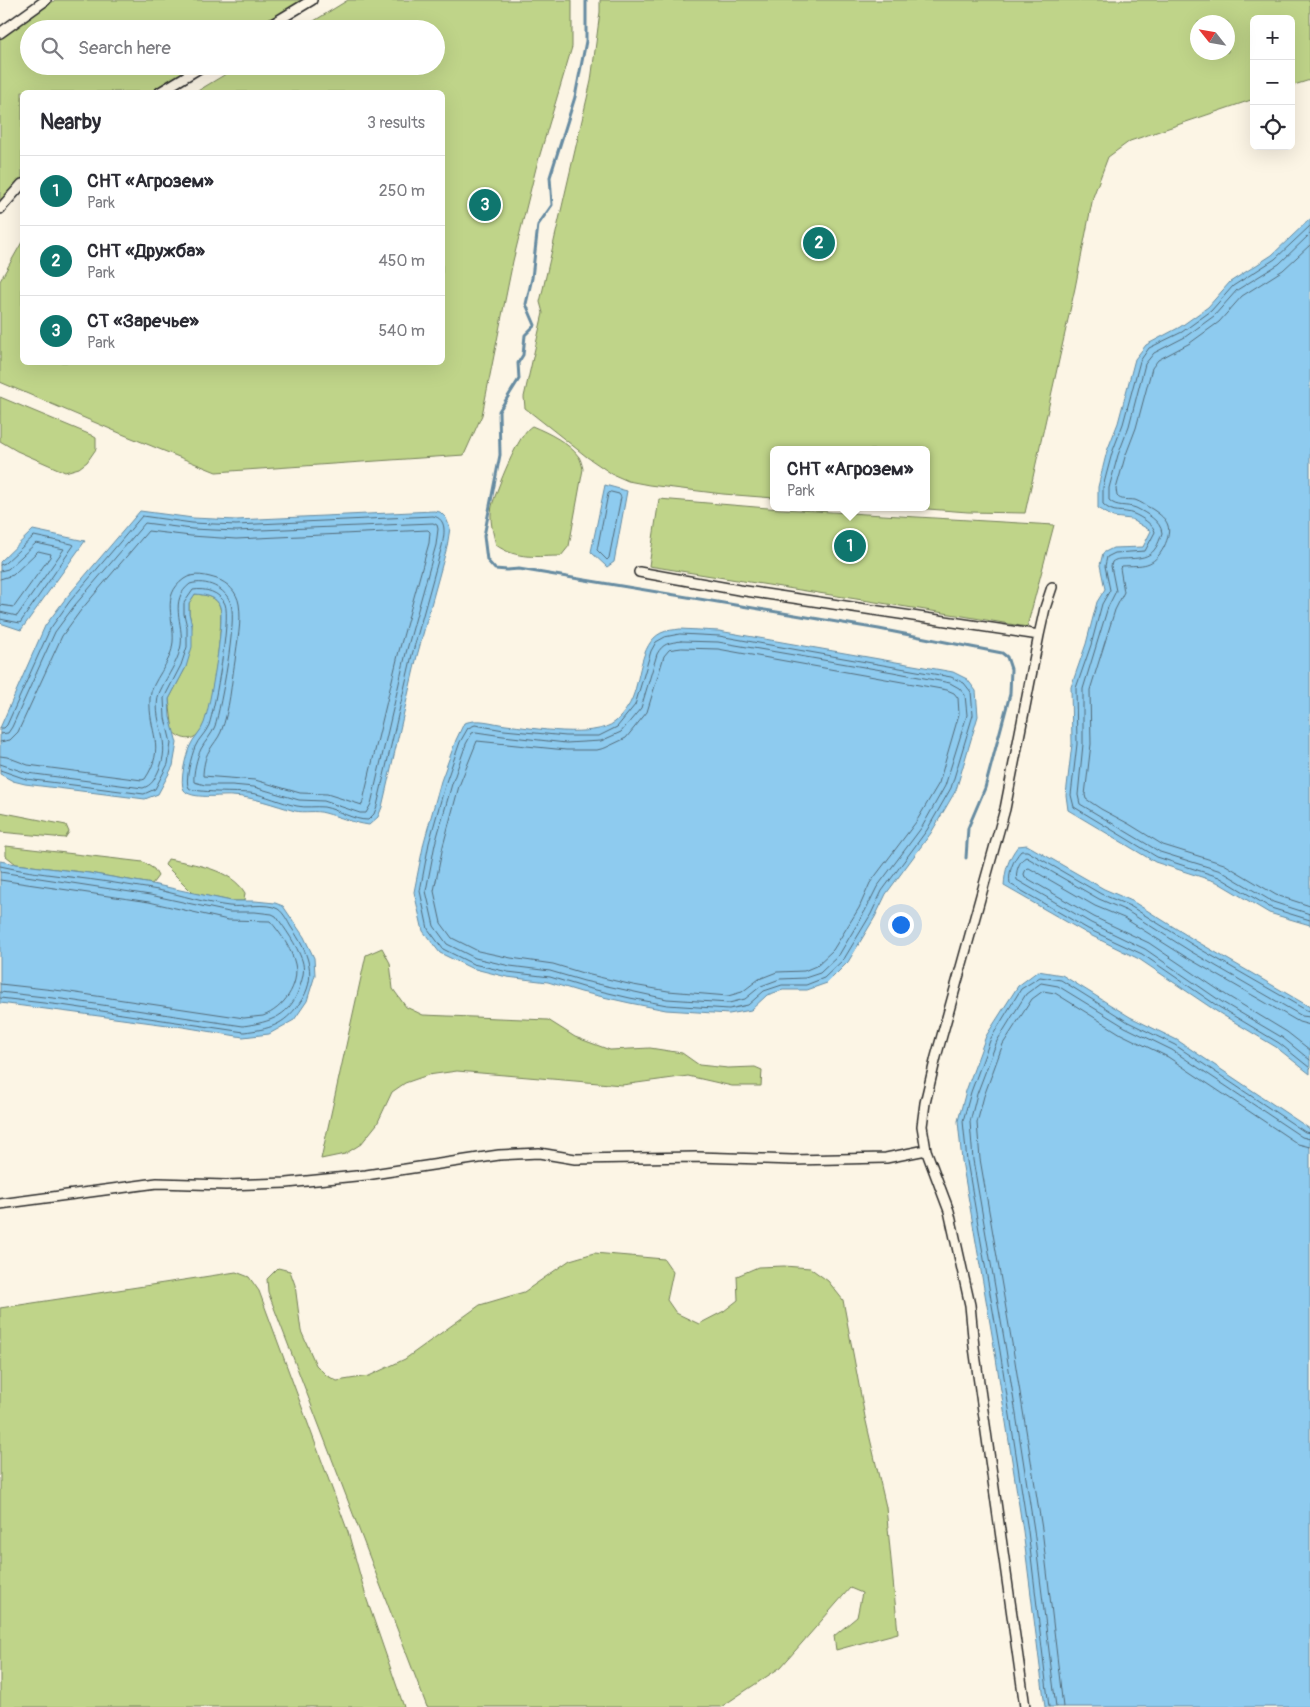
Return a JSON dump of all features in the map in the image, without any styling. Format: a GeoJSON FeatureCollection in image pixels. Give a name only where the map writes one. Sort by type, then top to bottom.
{"type":"FeatureCollection","features":[{"type":"Feature","properties":{"kind":"street"},"geometry":{"type":"LineString","coordinates":[[0,33],[46,0]]}},
{"type":"Feature","properties":{"kind":"street"},"geometry":{"type":"LineString","coordinates":[[279,20],[312,0]]}},
{"type":"Feature","properties":{"kind":"street"},"geometry":{"type":"LineString","coordinates":[[163,90],[188,75]]}},
{"type":"Feature","properties":{"kind":"street"},"geometry":{"type":"LineString","coordinates":[[0,208],[20,186]]}},
{"type":"Feature","properties":{"kind":"street"},"geometry":{"type":"LineString","coordinates":[[639,572],[739,590],[1039,635]]}},
{"type":"Feature","properties":{"kind":"street"},"geometry":{"type":"LineString","coordinates":[[1024,1707],[970,1305],[949,1211],[926,1150],[922,1126],[925,1103],[1005,809],[1039,635],[1052,587]]}},
{"type":"Feature","properties":{"kind":"street"},"geometry":{"type":"LineString","coordinates":[[0,1204],[157,1183],[226,1185],[287,1183],[366,1175],[498,1155],[539,1153],[576,1159],[697,1157],[792,1160],[886,1158],[926,1150]]}},
{"type":"Feature","properties":{"kind":"green space"},"geometry":{"type":"Polygon","coordinates":[[[55,0],[309,0],[276,20],[27,20],[55,0]]]}},
{"type":"Feature","properties":{"kind":"green space"},"geometry":{"type":"Polygon","coordinates":[[[348,0],[572,0],[572,47],[536,168],[513,261],[482,415],[464,455],[216,472],[0,382],[0,281],[20,246],[20,365],[445,365],[445,90],[199,90],[224,75],[445,75],[445,20],[316,20],[348,0]]]}},
{"type":"Feature","properties":{"kind":"green space"},"geometry":{"type":"Polygon","coordinates":[[[600,0],[1310,0],[1310,80],[1295,85],[1295,15],[1250,15],[1250,100],[1130,141],[1108,157],[1093,197],[1075,288],[1025,513],[930,509],[930,446],[770,446],[770,498],[723,494],[628,481],[612,474],[587,457],[525,408],[524,397],[543,313],[540,302],[591,81],[600,0]]]}},
{"type":"Feature","properties":{"kind":"green space"},"geometry":{"type":"Polygon","coordinates":[[[20,25],[20,75],[183,75],[157,90],[20,90],[20,181],[0,204],[0,39],[20,25]]]}},
{"type":"Feature","properties":{"kind":"green space"},"geometry":{"type":"Polygon","coordinates":[[[0,397],[91,435],[96,438],[96,449],[87,462],[79,468],[65,472],[17,451],[0,441],[0,397]]]}},
{"type":"Feature","properties":{"kind":"green space"},"geometry":{"type":"Polygon","coordinates":[[[532,426],[552,435],[570,447],[579,457],[583,469],[569,546],[561,556],[519,555],[496,545],[491,516],[494,499],[515,450],[532,426]]]}},
{"type":"Feature","properties":{"kind":"green space"},"geometry":{"type":"Polygon","coordinates":[[[659,499],[770,508],[770,511],[814,511],[1054,525],[1027,627],[649,566],[659,499]]]}},
{"type":"Feature","properties":{"kind":"green space"},"geometry":{"type":"Polygon","coordinates":[[[195,594],[216,600],[220,607],[221,626],[211,699],[206,718],[199,732],[194,737],[188,739],[173,732],[169,699],[186,667],[192,626],[189,603],[195,594]]]}},
{"type":"Feature","properties":{"kind":"green space"},"geometry":{"type":"Polygon","coordinates":[[[0,812],[66,825],[69,832],[65,838],[0,832],[0,812]]]}},
{"type":"Feature","properties":{"kind":"green space"},"geometry":{"type":"Polygon","coordinates":[[[6,846],[143,862],[154,869],[158,876],[152,884],[89,873],[16,864],[6,856],[6,846]]]}},
{"type":"Feature","properties":{"kind":"green space"},"geometry":{"type":"Polygon","coordinates":[[[168,859],[211,869],[231,878],[245,893],[244,901],[231,901],[193,893],[165,865],[168,859]]]}},
{"type":"Feature","properties":{"kind":"green space"},"geometry":{"type":"Polygon","coordinates":[[[382,948],[390,963],[393,989],[406,1007],[423,1015],[548,1020],[575,1037],[610,1050],[650,1048],[682,1053],[699,1065],[728,1068],[755,1067],[762,1070],[761,1086],[732,1086],[688,1076],[622,1085],[457,1071],[428,1075],[405,1083],[392,1092],[377,1124],[361,1144],[345,1154],[321,1159],[366,955],[382,948]]]}},
{"type":"Feature","properties":{"kind":"green space"},"geometry":{"type":"Polygon","coordinates":[[[594,1253],[664,1259],[673,1272],[667,1300],[676,1313],[699,1324],[724,1311],[738,1300],[737,1276],[758,1267],[810,1268],[828,1281],[843,1300],[865,1417],[886,1507],[898,1633],[836,1650],[834,1636],[857,1617],[862,1593],[850,1588],[781,1667],[721,1707],[427,1707],[268,1292],[267,1279],[278,1268],[290,1271],[295,1285],[301,1331],[316,1365],[326,1375],[337,1381],[369,1376],[405,1359],[480,1305],[524,1292],[570,1260],[594,1253]]]}},
{"type":"Feature","properties":{"kind":"green space"},"geometry":{"type":"Polygon","coordinates":[[[236,1272],[249,1277],[259,1291],[348,1532],[367,1600],[404,1707],[0,1707],[0,1308],[236,1272]]]}},
{"type":"Feature","properties":{"kind":"water"},"geometry":{"type":"Polygon","coordinates":[[[1310,219],[1310,925],[1269,913],[1217,882],[1155,862],[1068,810],[1066,795],[1072,744],[1071,687],[1086,644],[1097,602],[1105,589],[1100,565],[1103,553],[1113,548],[1143,547],[1151,531],[1131,519],[1113,517],[1098,508],[1098,487],[1135,359],[1146,345],[1180,327],[1208,307],[1230,282],[1272,255],[1310,219]]]}},
{"type":"Feature","properties":{"kind":"water"},"geometry":{"type":"Polygon","coordinates":[[[605,485],[627,491],[614,562],[607,567],[591,552],[605,485]]]}},
{"type":"Feature","properties":{"kind":"water"},"geometry":{"type":"Polygon","coordinates":[[[140,511],[193,518],[236,520],[434,511],[440,512],[446,518],[450,528],[447,547],[417,656],[382,807],[378,817],[369,825],[321,812],[295,811],[248,798],[199,796],[184,790],[182,781],[187,755],[191,743],[203,726],[207,714],[220,629],[221,615],[218,603],[213,598],[203,595],[195,594],[189,603],[192,647],[186,667],[169,699],[170,717],[177,743],[173,766],[158,794],[145,799],[25,784],[13,781],[0,774],[0,728],[45,626],[66,598],[140,511]]]}},
{"type":"Feature","properties":{"kind":"water"},"geometry":{"type":"Polygon","coordinates":[[[33,530],[85,541],[21,630],[0,623],[0,562],[33,530]]]}},
{"type":"Feature","properties":{"kind":"water"},"geometry":{"type":"Polygon","coordinates":[[[680,629],[719,631],[953,672],[967,679],[976,691],[978,716],[956,790],[931,833],[886,894],[875,917],[848,962],[827,983],[807,990],[783,990],[767,995],[751,1010],[729,1014],[666,1010],[630,1003],[581,992],[548,982],[507,977],[471,968],[440,953],[423,931],[414,892],[424,842],[441,781],[464,723],[480,721],[562,731],[593,730],[605,727],[615,722],[630,704],[648,645],[663,632],[680,629]]]}},
{"type":"Feature","properties":{"kind":"water"},"geometry":{"type":"Polygon","coordinates":[[[1027,845],[1104,889],[1132,901],[1196,941],[1310,1007],[1310,1074],[1276,1047],[1216,1011],[1139,959],[1086,933],[1004,886],[1009,860],[1018,846],[1027,845]]]}},
{"type":"Feature","properties":{"kind":"water"},"geometry":{"type":"Polygon","coordinates":[[[0,861],[89,873],[231,901],[255,901],[275,903],[283,906],[304,937],[314,958],[315,975],[307,1001],[294,1020],[269,1034],[243,1037],[183,1027],[0,1003],[0,861]]]}},
{"type":"Feature","properties":{"kind":"water"},"geometry":{"type":"Polygon","coordinates":[[[1038,971],[1062,975],[1130,1017],[1177,1040],[1310,1129],[1310,1707],[1045,1707],[1023,1531],[962,1161],[958,1121],[966,1091],[986,1036],[1018,986],[1038,971]]]}},
{"type":"Feature","properties":{"kind":"waterway"},"geometry":{"type":"LineString","coordinates":[[586,0],[586,41],[575,97],[550,177],[552,205],[538,225],[532,278],[526,304],[535,325],[525,335],[523,355],[518,363],[519,379],[499,411],[500,455],[484,536],[487,560],[495,569],[519,569],[879,629],[1002,653],[1007,657],[1011,669],[1010,694],[985,788],[968,828],[966,858]]}},
{"type":"Feature","properties":{"kind":"place","name":"СТ «Заречье»"},"geometry":{"type":"Point","coordinates":[485,205]}},
{"type":"Feature","properties":{"kind":"place","name":"СНТ «Дружба»"},"geometry":{"type":"Point","coordinates":[819,243]}},
{"type":"Feature","properties":{"kind":"place","name":"СНТ «Агрозем»"},"geometry":{"type":"Point","coordinates":[850,546]}}]}
